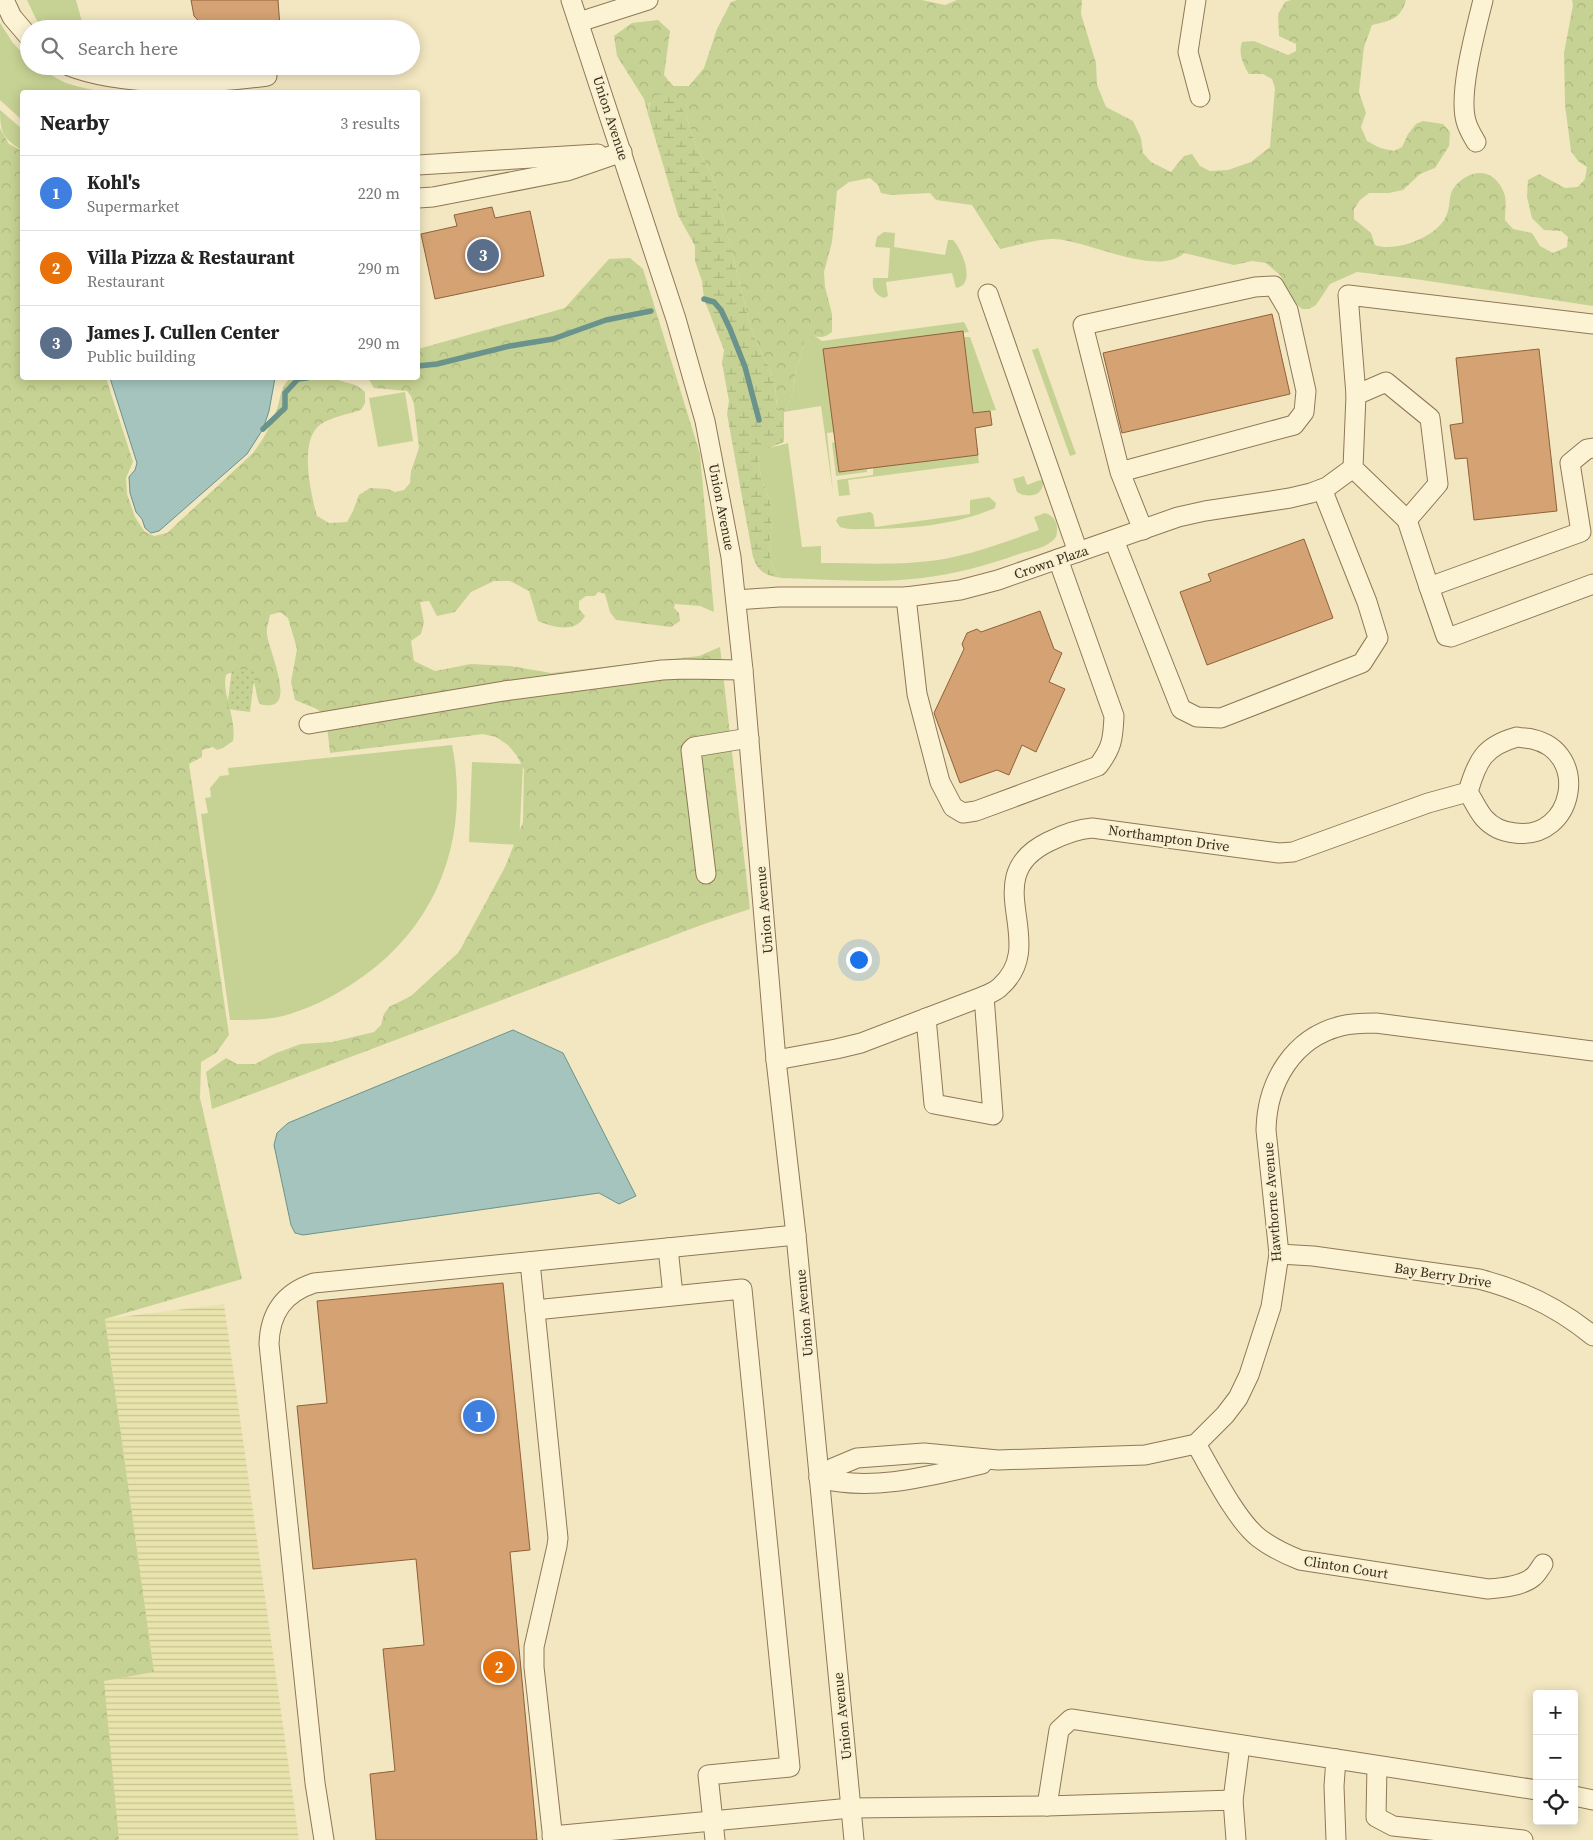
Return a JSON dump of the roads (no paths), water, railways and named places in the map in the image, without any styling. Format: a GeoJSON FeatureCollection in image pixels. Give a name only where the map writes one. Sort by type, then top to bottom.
{"type":"FeatureCollection","features":[{"type":"Feature","properties":{"kind":"street","name":"Union Avenue"},"geometry":{"type":"LineString","coordinates":[[571,0],[676,318],[705,421],[725,518],[743,670],[776,1060],[796,1235],[854,1840]]}},
{"type":"Feature","properties":{"kind":"street"},"geometry":{"type":"LineString","coordinates":[[579,22],[648,0]]}},
{"type":"Feature","properties":{"kind":"street"},"geometry":{"type":"LineString","coordinates":[[1196,0],[1188,52],[1200,97]]}},
{"type":"Feature","properties":{"kind":"street"},"geometry":{"type":"LineString","coordinates":[[1476,142],[1465,120],[1464,90],[1483,0]]}},
{"type":"Feature","properties":{"kind":"street"},"geometry":{"type":"LineString","coordinates":[[3,1],[20,27]]}},
{"type":"Feature","properties":{"kind":"street"},"geometry":{"type":"LineString","coordinates":[[99,75],[130,80],[175,75]]}},
{"type":"Feature","properties":{"kind":"street"},"geometry":{"type":"LineString","coordinates":[[193,75],[240,80],[267,76]]}},
{"type":"Feature","properties":{"kind":"street"},"geometry":{"type":"LineString","coordinates":[[420,165],[622,152]]}},
{"type":"Feature","properties":{"kind":"street"},"geometry":{"type":"LineString","coordinates":[[420,198],[567,172],[622,152]]}},
{"type":"Feature","properties":{"kind":"street"},"geometry":{"type":"LineString","coordinates":[[1120,472],[1294,425],[1304,412],[1306,392],[1288,310],[1274,286],[1255,287],[1083,325],[1120,472],[1143,530]]}},
{"type":"Feature","properties":{"kind":"street"},"geometry":{"type":"LineString","coordinates":[[988,294],[1078,552]]}},
{"type":"Feature","properties":{"kind":"street"},"geometry":{"type":"LineString","coordinates":[[1593,324],[1348,295],[1356,395],[1353,468],[1407,520],[1446,636],[1450,637],[1593,584]]}},
{"type":"Feature","properties":{"kind":"street"},"geometry":{"type":"LineString","coordinates":[[1356,395],[1386,382],[1430,418],[1438,484],[1407,520]]}},
{"type":"Feature","properties":{"kind":"street"},"geometry":{"type":"LineString","coordinates":[[1429,587],[1581,532],[1570,463],[1587,449],[1593,448]]}},
{"type":"Feature","properties":{"kind":"street","name":"Crown Plaza"},"geometry":{"type":"LineString","coordinates":[[736,600],[779,597],[906,597],[960,590],[998,580],[1178,518],[1290,498],[1322,489],[1353,468]]}},
{"type":"Feature","properties":{"kind":"street"},"geometry":{"type":"LineString","coordinates":[[1114,540],[1181,710],[1197,717],[1221,718],[1362,663],[1378,638],[1367,602],[1322,489]]}},
{"type":"Feature","properties":{"kind":"street"},"geometry":{"type":"LineString","coordinates":[[906,597],[917,694],[940,782],[953,807],[962,813],[976,811],[1098,766],[1108,754],[1112,739],[1114,716],[1058,559]]}},
{"type":"Feature","properties":{"kind":"street"},"geometry":{"type":"LineString","coordinates":[[309,724],[504,691],[662,670],[743,670]]}},
{"type":"Feature","properties":{"kind":"street"},"geometry":{"type":"LineString","coordinates":[[1517,737],[1533,739],[1548,745],[1560,756],[1569,777],[1566,803],[1562,811],[1551,823],[1537,831],[1521,834],[1506,832],[1485,819],[1468,792],[1478,763],[1488,750],[1501,742],[1517,737]]}},
{"type":"Feature","properties":{"kind":"street"},"geometry":{"type":"LineString","coordinates":[[706,874],[691,750],[694,747],[749,738]]}},
{"type":"Feature","properties":{"kind":"street","name":"Northampton Drive"},"geometry":{"type":"LineString","coordinates":[[776,1060],[861,1043],[984,996],[999,988],[1010,977],[1017,963],[1020,947],[1014,889],[1016,874],[1023,860],[1034,849],[1059,836],[1092,828],[1279,853],[1293,852],[1428,803],[1468,792]]}},
{"type":"Feature","properties":{"kind":"street"},"geometry":{"type":"LineString","coordinates":[[926,1018],[934,1104],[993,1115],[984,996]]}},
{"type":"Feature","properties":{"kind":"street","name":"Hawthorne Avenue"},"geometry":{"type":"LineString","coordinates":[[1196,1444],[1225,1415],[1238,1398],[1249,1375],[1272,1307],[1279,1254],[1266,1117],[1271,1094],[1280,1073],[1291,1057],[1308,1042],[1340,1026],[1356,1023],[1376,1023],[1593,1051]]}},
{"type":"Feature","properties":{"kind":"street"},"geometry":{"type":"LineString","coordinates":[[324,1840],[314,1776],[269,1344],[271,1324],[275,1314],[286,1298],[303,1286],[314,1282],[796,1235]]}},
{"type":"Feature","properties":{"kind":"street"},"geometry":{"type":"LineString","coordinates":[[668,1248],[673,1296]]}},
{"type":"Feature","properties":{"kind":"street","name":"Bay Berry Drive"},"geometry":{"type":"LineString","coordinates":[[1279,1254],[1332,1259],[1494,1282],[1522,1292],[1560,1311],[1593,1336]]}},
{"type":"Feature","properties":{"kind":"street"},"geometry":{"type":"LineString","coordinates":[[530,1262],[558,1538],[534,1647],[534,1666],[553,1838],[713,1820],[851,1808],[1047,1806],[1233,1800]]}},
{"type":"Feature","properties":{"kind":"street"},"geometry":{"type":"LineString","coordinates":[[535,1310],[742,1288],[790,1767],[708,1775],[715,1840]]}},
{"type":"Feature","properties":{"kind":"street"},"geometry":{"type":"LineString","coordinates":[[820,1478],[833,1468],[857,1458],[924,1453],[998,1460],[1145,1455],[1196,1444]]}},
{"type":"Feature","properties":{"kind":"street","name":"Clinton Court"},"geometry":{"type":"LineString","coordinates":[[1196,1444],[1242,1521],[1258,1538],[1279,1552],[1300,1560],[1488,1589],[1503,1588],[1526,1581],[1534,1577],[1543,1564]]}},
{"type":"Feature","properties":{"kind":"street"},"geometry":{"type":"LineString","coordinates":[[820,1478],[852,1484],[920,1478],[998,1460]]}},
{"type":"Feature","properties":{"kind":"street"},"geometry":{"type":"LineString","coordinates":[[1047,1806],[1059,1730],[1071,1719],[1533,1789]]}},
{"type":"Feature","properties":{"kind":"street"},"geometry":{"type":"LineString","coordinates":[[1236,1840],[1233,1800],[1240,1745]]}},
{"type":"Feature","properties":{"kind":"street"},"geometry":{"type":"LineString","coordinates":[[1336,1759],[1334,1786],[1336,1840]]}},
{"type":"Feature","properties":{"kind":"street"},"geometry":{"type":"LineString","coordinates":[[1377,1766],[1376,1817],[1393,1826],[1523,1840]]}},
{"type":"Feature","properties":{"kind":"street"},"geometry":{"type":"LineString","coordinates":[[1578,1797],[1593,1800]]}},
{"type":"Feature","properties":{"kind":"water"},"geometry":{"type":"Polygon","coordinates":[[[111,380],[275,380],[269,411],[263,429],[247,454],[159,531],[151,533],[145,528],[142,519],[136,512],[130,493],[129,477],[135,470],[137,463],[111,380]]]}},
{"type":"Feature","properties":{"kind":"water"},"geometry":{"type":"Polygon","coordinates":[[[513,1030],[563,1053],[636,1196],[619,1204],[599,1193],[303,1235],[295,1233],[291,1225],[274,1145],[277,1133],[288,1123],[513,1030]]]}},
{"type":"Feature","properties":{"kind":"waterway"},"geometry":{"type":"LineString","coordinates":[[704,299],[714,302],[721,310],[730,329],[745,367],[759,420]]}},
{"type":"Feature","properties":{"kind":"waterway"},"geometry":{"type":"LineString","coordinates":[[420,366],[437,364],[510,346],[553,339],[606,320],[651,311]]}},
{"type":"Feature","properties":{"kind":"waterway"},"geometry":{"type":"LineString","coordinates":[[263,429],[285,408],[285,393],[297,380]]}},
{"type":"Feature","properties":{"kind":"place","name":"James J. Cullen Center"},"geometry":{"type":"Point","coordinates":[483,255]}},
{"type":"Feature","properties":{"kind":"place","name":"Kohl's"},"geometry":{"type":"Point","coordinates":[479,1416]}},
{"type":"Feature","properties":{"kind":"place","name":"Villa Pizza & Restaurant"},"geometry":{"type":"Point","coordinates":[499,1667]}}]}
